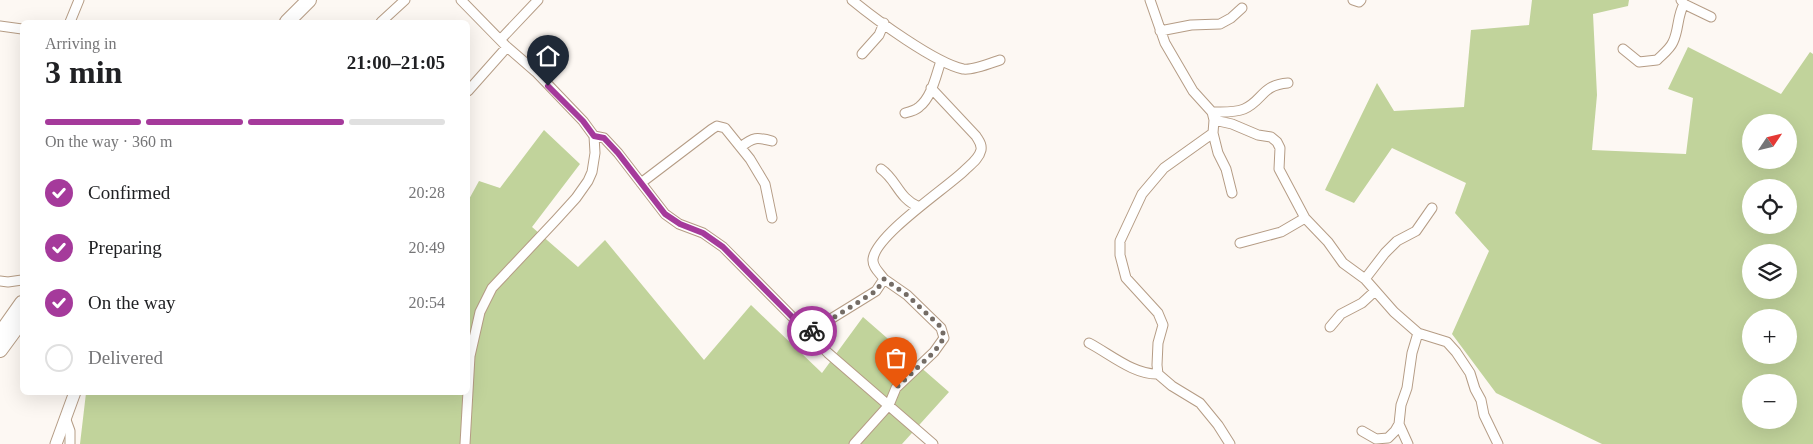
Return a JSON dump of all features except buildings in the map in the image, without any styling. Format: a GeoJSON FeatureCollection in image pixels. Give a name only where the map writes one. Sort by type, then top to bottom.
{"type":"FeatureCollection","features":[{"type":"Feature","properties":{"kind":"highway"},"geometry":{"type":"LineString","coordinates":[[289,20],[309,0]]}},
{"type":"Feature","properties":{"kind":"highway"},"geometry":{"type":"LineString","coordinates":[[0,334],[20,306]]}},
{"type":"Feature","properties":{"kind":"highway"},"geometry":{"type":"LineString","coordinates":[[0,350],[20,323]]}},
{"type":"Feature","properties":{"kind":"main road"},"geometry":{"type":"LineString","coordinates":[[56,444],[74,395]]}},
{"type":"Feature","properties":{"kind":"street"},"geometry":{"type":"LineString","coordinates":[[71,20],[79,0]]}},
{"type":"Feature","properties":{"kind":"street"},"geometry":{"type":"LineString","coordinates":[[383,20],[405,0]]}},
{"type":"Feature","properties":{"kind":"street"},"geometry":{"type":"LineString","coordinates":[[461,0],[583,121],[594,136],[595,153],[592,172],[576,198],[492,288],[480,312],[470,356]]}},
{"type":"Feature","properties":{"kind":"street"},"geometry":{"type":"LineString","coordinates":[[501,39],[538,0]]}},
{"type":"Feature","properties":{"kind":"street"},"geometry":{"type":"LineString","coordinates":[[852,0],[941,61],[965,70],[1000,60]]}},
{"type":"Feature","properties":{"kind":"street"},"geometry":{"type":"LineString","coordinates":[[1150,0],[1165,43],[1193,91],[1213,116],[1258,135],[1271,137],[1277,142],[1280,148],[1279,170],[1305,218],[1328,242],[1343,263],[1365,280],[1394,312],[1409,323],[1418,333],[1446,342],[1456,352],[1470,373],[1481,400],[1484,416],[1498,444]]}},
{"type":"Feature","properties":{"kind":"street"},"geometry":{"type":"LineString","coordinates":[[1353,0],[1359,2],[1361,0]]}},
{"type":"Feature","properties":{"kind":"street"},"geometry":{"type":"LineString","coordinates":[[1623,50],[1639,62],[1657,60],[1672,44],[1682,2],[1711,17]]}},
{"type":"Feature","properties":{"kind":"street"},"geometry":{"type":"LineString","coordinates":[[1160,31],[1191,25],[1220,24],[1231,18],[1242,8]]}},
{"type":"Feature","properties":{"kind":"street"},"geometry":{"type":"LineString","coordinates":[[862,54],[878,35],[884,23]]}},
{"type":"Feature","properties":{"kind":"street"},"geometry":{"type":"LineString","coordinates":[[0,26],[20,30]]}},
{"type":"Feature","properties":{"kind":"street"},"geometry":{"type":"LineString","coordinates":[[470,89],[507,47]]}},
{"type":"Feature","properties":{"kind":"street"},"geometry":{"type":"LineString","coordinates":[[905,114],[918,108],[931,88],[941,61]]}},
{"type":"Feature","properties":{"kind":"street"},"geometry":{"type":"LineString","coordinates":[[1213,116],[1244,109],[1276,84],[1288,83]]}},
{"type":"Feature","properties":{"kind":"street"},"geometry":{"type":"LineString","coordinates":[[854,444],[888,405],[896,388],[934,352],[944,338],[942,328],[907,295],[884,279],[875,266],[873,259],[882,241],[975,162],[980,152],[981,144],[976,136],[931,88]]}},
{"type":"Feature","properties":{"kind":"street"},"geometry":{"type":"LineString","coordinates":[[1213,116],[1213,133],[1218,153],[1226,169],[1232,193]]}},
{"type":"Feature","properties":{"kind":"street"},"geometry":{"type":"LineString","coordinates":[[641,183],[718,126],[725,128],[741,147],[766,184],[772,218]]}},
{"type":"Feature","properties":{"kind":"street"},"geometry":{"type":"LineString","coordinates":[[1158,374],[1158,343],[1162,325],[1158,313],[1126,278],[1120,255],[1120,241],[1142,194],[1164,168],[1213,133]]}},
{"type":"Feature","properties":{"kind":"street"},"geometry":{"type":"LineString","coordinates":[[594,136],[604,138],[618,153],[665,214],[680,224],[703,233],[723,247],[828,353],[933,444]]}},
{"type":"Feature","properties":{"kind":"street"},"geometry":{"type":"LineString","coordinates":[[741,147],[751,139],[760,138],[772,141]]}},
{"type":"Feature","properties":{"kind":"street"},"geometry":{"type":"LineString","coordinates":[[881,169],[905,199],[919,208]]}},
{"type":"Feature","properties":{"kind":"street"},"geometry":{"type":"LineString","coordinates":[[1365,280],[1385,253],[1397,241],[1416,231],[1432,208]]}},
{"type":"Feature","properties":{"kind":"street"},"geometry":{"type":"LineString","coordinates":[[1240,243],[1281,232],[1305,218]]}},
{"type":"Feature","properties":{"kind":"street"},"geometry":{"type":"LineString","coordinates":[[808,333],[876,291],[884,279]]}},
{"type":"Feature","properties":{"kind":"street"},"geometry":{"type":"LineString","coordinates":[[0,281],[20,280]]}},
{"type":"Feature","properties":{"kind":"street"},"geometry":{"type":"LineString","coordinates":[[1330,326],[1341,314],[1362,303],[1375,291]]}},
{"type":"Feature","properties":{"kind":"street"},"geometry":{"type":"LineString","coordinates":[[1362,431],[1376,439],[1388,438],[1396,431],[1418,333]]}},
{"type":"Feature","properties":{"kind":"street"},"geometry":{"type":"LineString","coordinates":[[1089,343],[1137,370],[1147,374],[1158,374],[1172,386],[1200,403],[1218,425],[1230,444]]}},
{"type":"Feature","properties":{"kind":"street"},"geometry":{"type":"LineString","coordinates":[[465,444],[468,395]]}},
{"type":"Feature","properties":{"kind":"street"},"geometry":{"type":"LineString","coordinates":[[66,420],[70,431],[70,444]]}},
{"type":"Feature","properties":{"kind":"street"},"geometry":{"type":"LineString","coordinates":[[1399,424],[1408,444]]}},
{"type":"Feature","properties":{"kind":"green space"},"geometry":{"type":"Polygon","coordinates":[[[1532,0],[1629,0],[1628,6],[1593,14],[1597,95],[1592,150],[1686,154],[1693,98],[1668,89],[1688,47],[1781,94],[1810,52],[1813,54],[1813,444],[1602,444],[1496,393],[1452,334],[1489,251],[1455,213],[1466,183],[1392,148],[1354,203],[1325,190],[1377,83],[1394,111],[1464,107],[1471,30],[1529,25],[1532,0]]]}},
{"type":"Feature","properties":{"kind":"green space"},"geometry":{"type":"Polygon","coordinates":[[[544,130],[580,164],[532,227],[578,267],[605,240],[704,360],[751,305],[822,373],[863,317],[949,392],[902,444],[80,444],[86,395],[470,395],[470,197],[479,181],[500,188],[544,130]]]}},
{"type":"Feature","properties":{"kind":"way so far"},"geometry":{"type":"LineString","coordinates":[[812,331],[876,291],[884,279],[907,295],[942,328],[944,338],[934,352],[896,388]]}},
{"type":"Feature","properties":{"kind":"route"},"geometry":{"type":"LineString","coordinates":[[548,86],[583,121],[594,136],[604,138],[618,153],[665,214],[680,224],[703,233],[723,247],[808,333],[812,331]]}}]}
